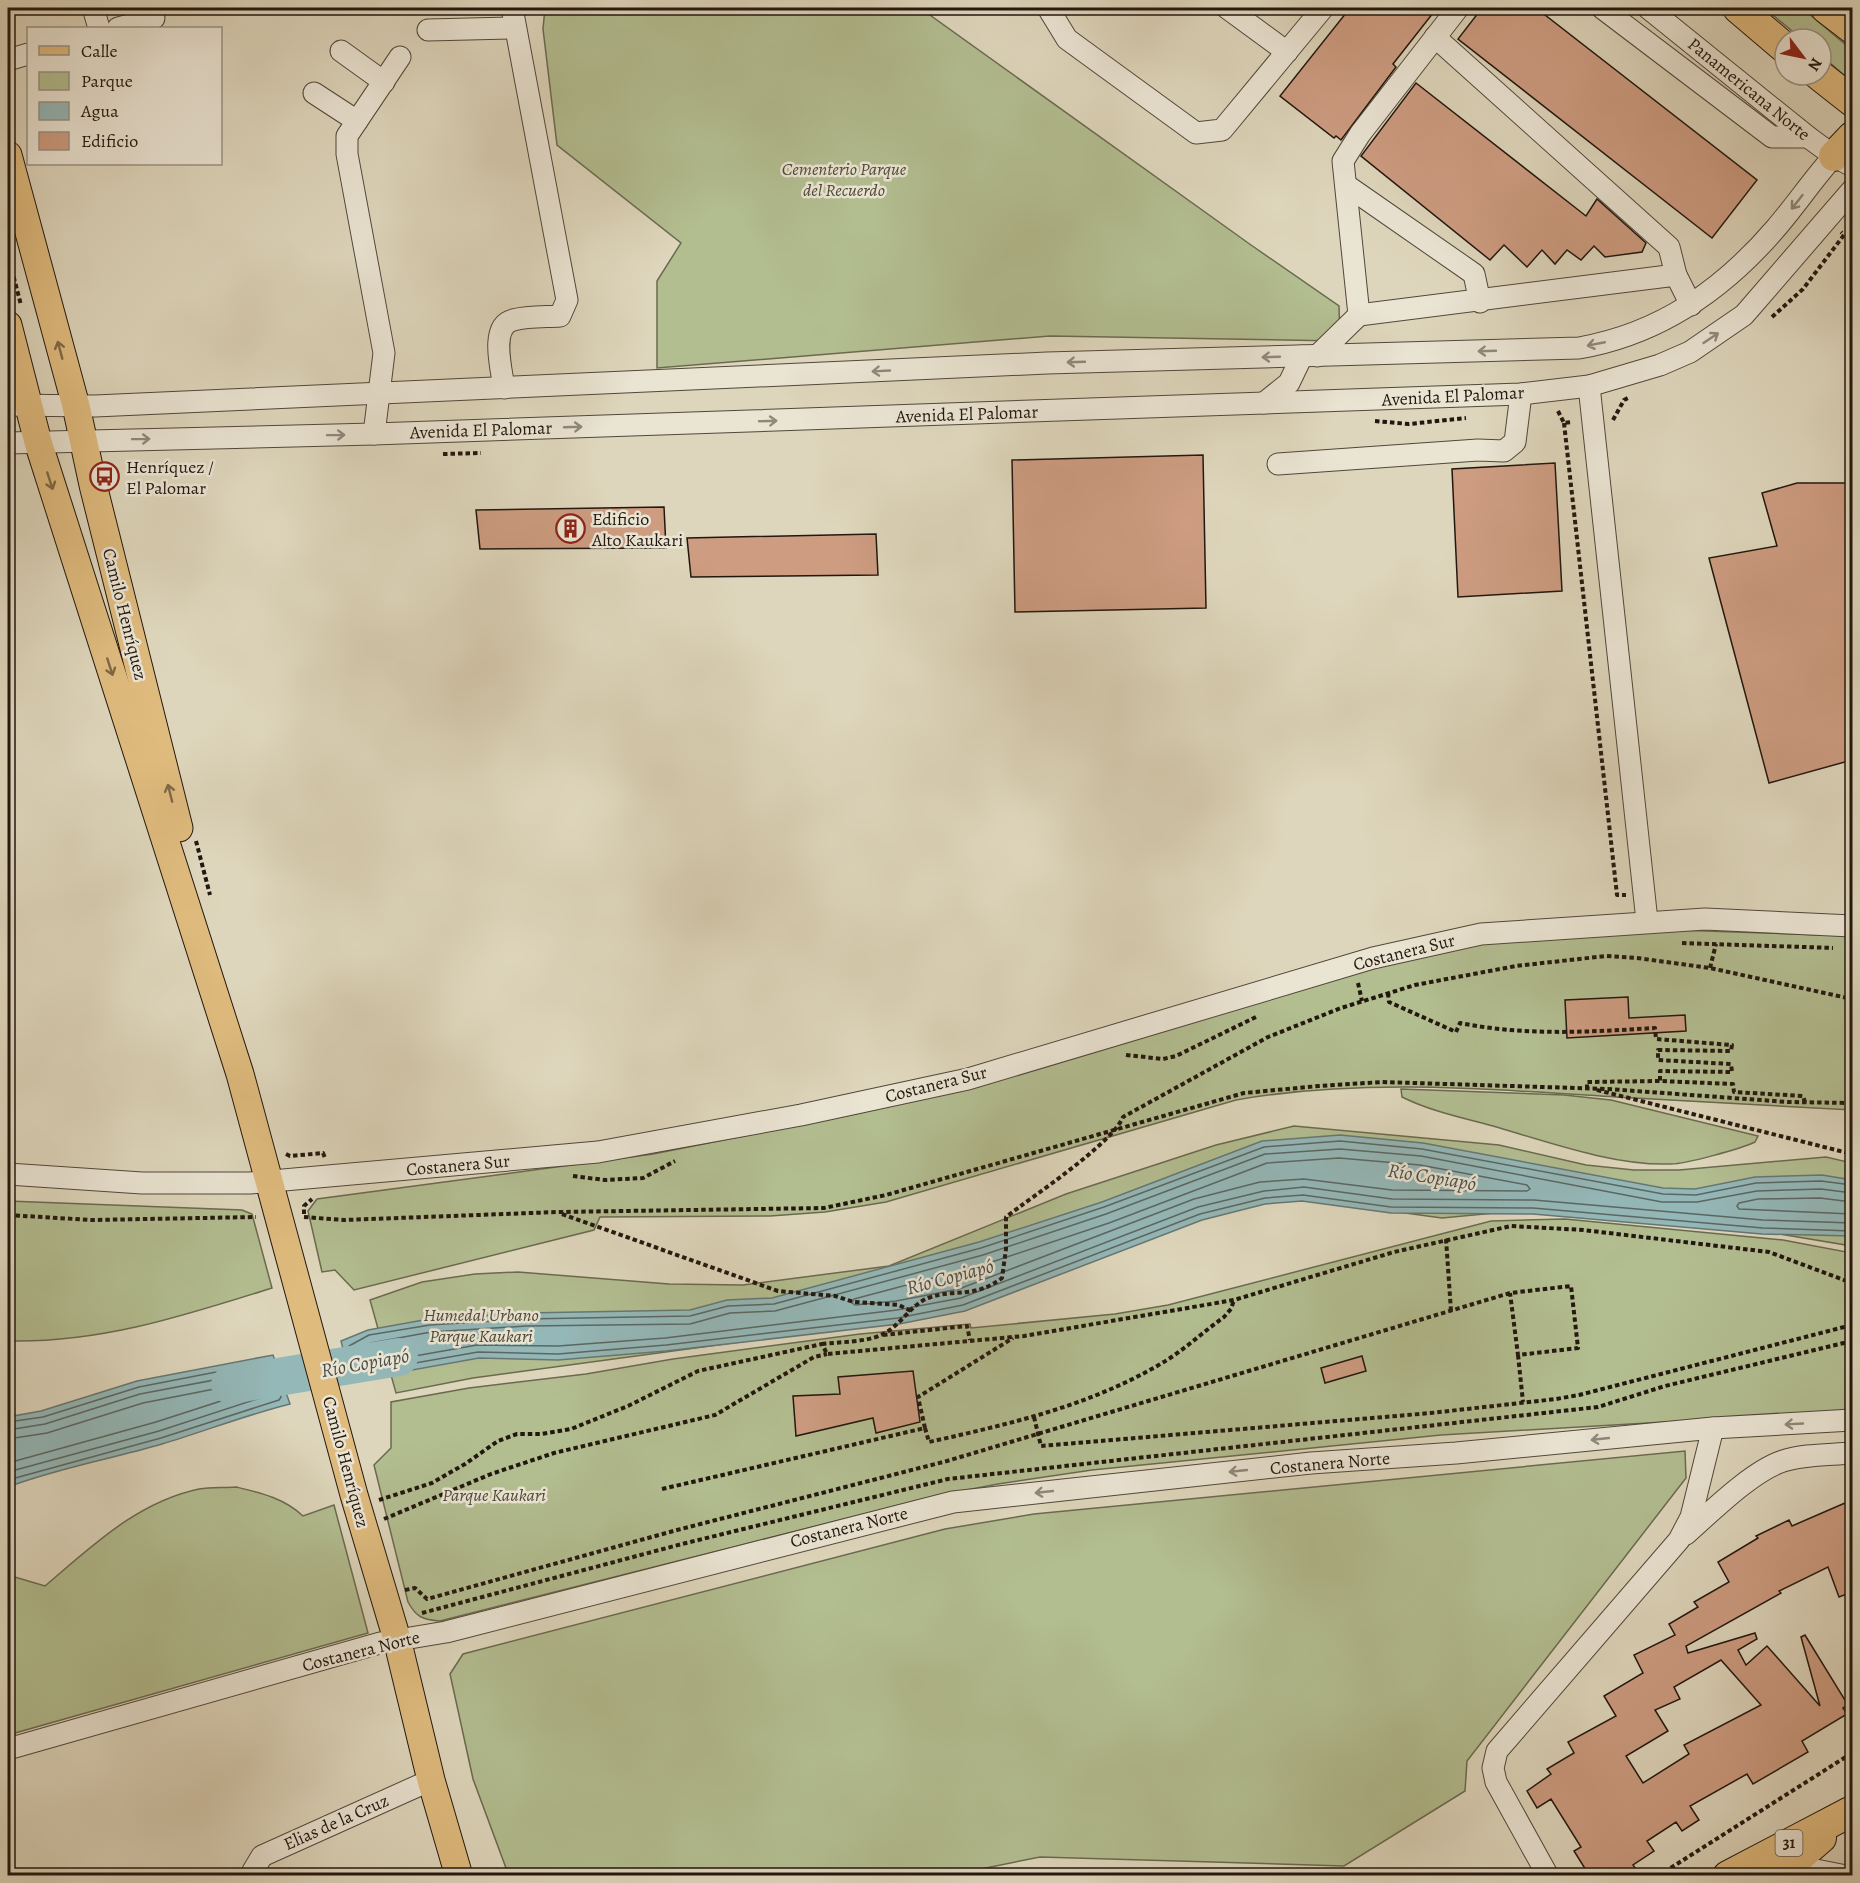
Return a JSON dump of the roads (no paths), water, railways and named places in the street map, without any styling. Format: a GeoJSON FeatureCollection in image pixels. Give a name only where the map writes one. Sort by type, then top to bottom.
{"type":"FeatureCollection","features":[{"type":"Feature","properties":{"kind":"highway"},"geometry":{"type":"LineString","coordinates":[[1738,8],[1773,38]]}},
{"type":"Feature","properties":{"kind":"highway"},"geometry":{"type":"LineString","coordinates":[[1826,8],[1852,28]]}},
{"type":"Feature","properties":{"kind":"highway"},"geometry":{"type":"LineString","coordinates":[[1833,86],[1852,101]]}},
{"type":"Feature","properties":{"kind":"highway","name":"31"},"geometry":{"type":"LineString","coordinates":[[1784,1870],[1851,1811]]}},
{"type":"Feature","properties":{"kind":"highway","name":"31"},"geometry":{"type":"LineString","coordinates":[[1728,1875],[1851,1811]]}},
{"type":"Feature","properties":{"kind":"main road","name":"Camilo Henríquez"},"geometry":{"type":"LineString","coordinates":[[8,155],[76,406],[82,440],[240,1074]]}},
{"type":"Feature","properties":{"kind":"main road","name":"Camilo Henríquez"},"geometry":{"type":"LineString","coordinates":[[8,325],[18,405],[38,442],[240,1074],[295,1273],[365,1498],[431,1780],[459,1875]]}},
{"type":"Feature","properties":{"kind":"main road","name":"Camilo Henríquez"},"geometry":{"type":"LineString","coordinates":[[431,1780],[444,1875]]}},
{"type":"Feature","properties":{"kind":"street"},"geometry":{"type":"LineString","coordinates":[[93,8],[99,27]]}},
{"type":"Feature","properties":{"kind":"street"},"geometry":{"type":"LineString","coordinates":[[1048,8],[1067,39],[1196,133],[1222,130],[1323,8]]}},
{"type":"Feature","properties":{"kind":"street"},"geometry":{"type":"LineString","coordinates":[[1227,8],[1287,52]]}},
{"type":"Feature","properties":{"kind":"street"},"geometry":{"type":"LineString","coordinates":[[1359,315],[1343,161],[1360,134],[1458,8]]}},
{"type":"Feature","properties":{"kind":"street"},"geometry":{"type":"LineString","coordinates":[[1602,8],[1772,137],[1808,137]]}},
{"type":"Feature","properties":{"kind":"street","name":"Panamericana Norte"},"geometry":{"type":"LineString","coordinates":[[1648,8],[1808,137],[1846,153]]}},
{"type":"Feature","properties":{"kind":"street"},"geometry":{"type":"LineString","coordinates":[[428,30],[513,18],[567,300],[560,316],[511,320],[501,330],[499,346],[504,388]]}},
{"type":"Feature","properties":{"kind":"street"},"geometry":{"type":"LineString","coordinates":[[1436,37],[1669,247],[1676,275],[1691,305]]}},
{"type":"Feature","properties":{"kind":"street"},"geometry":{"type":"LineString","coordinates":[[341,51],[384,82]]}},
{"type":"Feature","properties":{"kind":"street"},"geometry":{"type":"LineString","coordinates":[[8,60],[27,54]]}},
{"type":"Feature","properties":{"kind":"street"},"geometry":{"type":"LineString","coordinates":[[374,434],[384,353],[347,154],[347,136],[400,57]]}},
{"type":"Feature","properties":{"kind":"street"},"geometry":{"type":"LineString","coordinates":[[314,93],[357,121]]}},
{"type":"Feature","properties":{"kind":"street"},"geometry":{"type":"LineString","coordinates":[[18,405],[76,406],[380,394],[1047,363],[1579,348],[1625,337],[1691,305],[1737,270],[1846,153]]}},
{"type":"Feature","properties":{"kind":"street"},"geometry":{"type":"LineString","coordinates":[[1346,185],[1474,274],[1480,302]]}},
{"type":"Feature","properties":{"kind":"street","name":"Avenida El Palomar"},"geometry":{"type":"LineString","coordinates":[[8,443],[374,434],[1521,394],[1589,386],[1660,365],[1711,338],[1744,315],[1852,190]]}},
{"type":"Feature","properties":{"kind":"street"},"geometry":{"type":"LineString","coordinates":[[1776,228],[1785,244],[1799,251]]}},
{"type":"Feature","properties":{"kind":"street"},"geometry":{"type":"LineString","coordinates":[[1264,403],[1289,383],[1309,356],[1359,315],[1480,302],[1676,275]]}},
{"type":"Feature","properties":{"kind":"street"},"geometry":{"type":"LineString","coordinates":[[1589,386],[1647,921]]}},
{"type":"Feature","properties":{"kind":"street"},"geometry":{"type":"LineString","coordinates":[[1278,464],[1478,450],[1504,451],[1515,442],[1521,394]]}},
{"type":"Feature","properties":{"kind":"street","name":"Costanera Sur"},"geometry":{"type":"LineString","coordinates":[[8,1174],[142,1184],[271,1182],[598,1152],[801,1115],[968,1079],[1373,958],[1481,934],[1647,921],[1706,919],[1852,927]]}},
{"type":"Feature","properties":{"kind":"street","name":"Costanera Norte"},"geometry":{"type":"LineString","coordinates":[[8,1749],[397,1639],[446,1632],[904,1512],[953,1502],[1311,1464],[1456,1453],[1713,1428],[1852,1420]]}},
{"type":"Feature","properties":{"kind":"street"},"geometry":{"type":"LineString","coordinates":[[1679,1540],[1691,1517],[1713,1428]]}},
{"type":"Feature","properties":{"kind":"street"},"geometry":{"type":"LineString","coordinates":[[1548,1875],[1496,1782],[1493,1768],[1497,1751],[1679,1540],[1741,1487],[1783,1461],[1852,1453]]}},
{"type":"Feature","properties":{"kind":"street"},"geometry":{"type":"LineString","coordinates":[[1701,1480],[1721,1488],[1741,1487]]}},
{"type":"Feature","properties":{"kind":"street","name":"Elias de la Cruz"},"geometry":{"type":"LineString","coordinates":[[254,1875],[253,1871],[262,1856],[431,1780]]}},
{"type":"Feature","properties":{"kind":"street"},"geometry":{"type":"LineString","coordinates":[[1784,1870],[1846,1875]]}},
{"type":"Feature","properties":{"kind":"water","name":"Humedal Urbano Parque Kaukari"},"geometry":{"type":"Polygon","coordinates":[[[1340,1135],[1423,1143],[1663,1188],[1695,1189],[1755,1177],[1822,1175],[1852,1180],[1852,1236],[1762,1234],[1533,1214],[1391,1213],[1302,1201],[1265,1204],[1202,1220],[965,1311],[899,1324],[666,1351],[558,1360],[479,1358],[351,1381],[341,1341],[368,1330],[429,1319],[525,1313],[690,1310],[727,1300],[772,1298],[979,1242],[1102,1202],[1262,1141],[1340,1135]]]}},
{"type":"Feature","properties":{"kind":"water"},"geometry":{"type":"Polygon","coordinates":[[[273,1355],[290,1404],[162,1444],[46,1474],[8,1487],[8,1417],[41,1411],[137,1381],[273,1355]]]}},
{"type":"Feature","properties":{"kind":"waterway","name":"Río Copiapó"},"geometry":{"type":"LineString","coordinates":[[230,1385],[399,1357]]}},
{"type":"Feature","properties":{"kind":"place","name":"Henríquez / El Palomar"},"geometry":{"type":"Point","coordinates":[105,477]}},
{"type":"Feature","properties":{"kind":"place","name":"Edificio Alto Kaukari"},"geometry":{"type":"Point","coordinates":[571,529]}},
{"type":"Feature","properties":{"kind":"park label","name":"Cementerio Parque del Recuerdo"},"geometry":{"type":"Point","coordinates":[844,180]}},
{"type":"Feature","properties":{"kind":"park label","name":"Parque Kaukari"},"geometry":{"type":"Point","coordinates":[494,1495]}}]}
